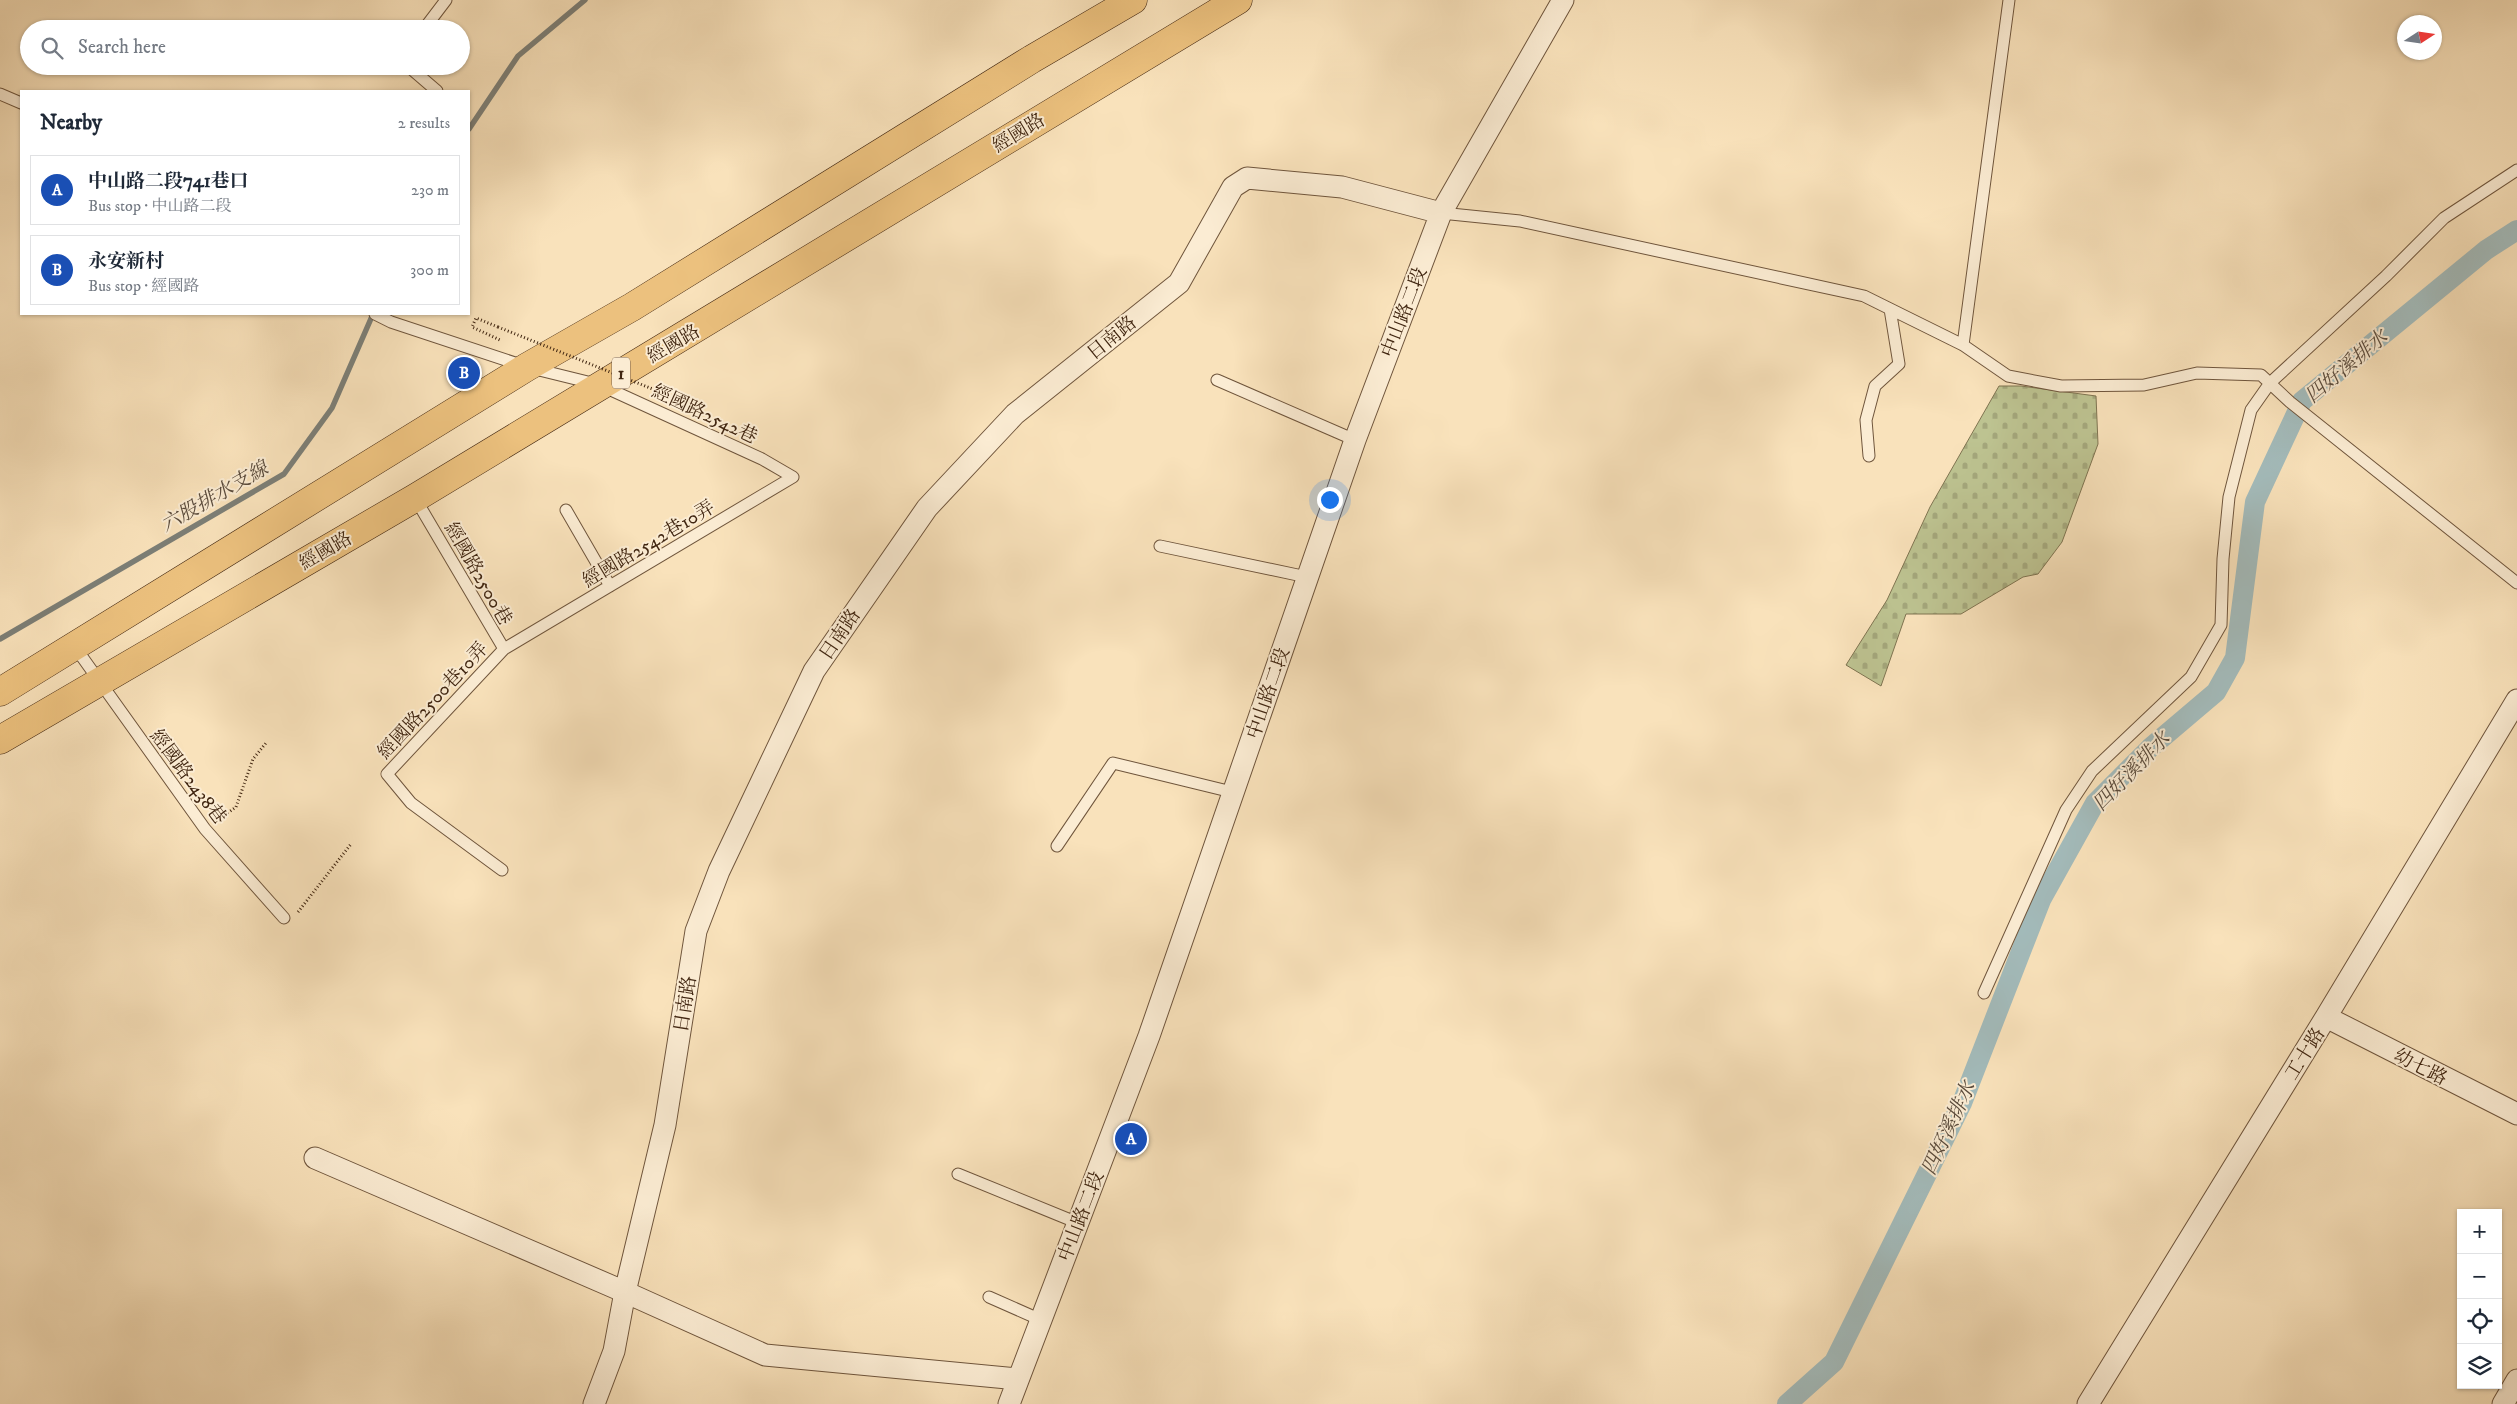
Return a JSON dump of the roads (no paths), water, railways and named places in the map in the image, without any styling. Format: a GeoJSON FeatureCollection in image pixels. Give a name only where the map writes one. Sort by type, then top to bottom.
{"type":"FeatureCollection","features":[{"type":"Feature","properties":{"kind":"main road"},"geometry":{"type":"LineString","coordinates":[[0,692],[526,367],[632,306],[1032,59],[1133,0]]}},
{"type":"Feature","properties":{"kind":"main road","name":"經國路"},"geometry":{"type":"LineString","coordinates":[[0,740],[415,498],[1238,0]]}},
{"type":"Feature","properties":{"kind":"street","name":"中山路二段"},"geometry":{"type":"LineString","coordinates":[[1009,1404],[1149,1036],[1355,440],[1440,212],[1563,0]]}},
{"type":"Feature","properties":{"kind":"street","name":"日南路"},"geometry":{"type":"LineString","coordinates":[[594,1404],[614,1351],[625,1292],[665,1126],[694,940],[699,922],[719,871],[814,671],[927,508],[1015,414],[1179,283],[1233,187],[1247,178],[1342,188],[1440,212]]}},
{"type":"Feature","properties":{"kind":"street","name":"工十路"},"geometry":{"type":"LineString","coordinates":[[2088,1404],[2326,1017],[2517,700]]}},
{"type":"Feature","properties":{"kind":"street","name":"幼七路"},"geometry":{"type":"LineString","coordinates":[[2326,1017],[2517,1114]]}},
{"type":"Feature","properties":{"kind":"street"},"geometry":{"type":"LineString","coordinates":[[315,1158],[625,1292],[764,1355],[1018,1379]]}},
{"type":"Feature","properties":{"kind":"street"},"geometry":{"type":"LineString","coordinates":[[2503,1404],[2517,1380]]}},
{"type":"Feature","properties":{"kind":"lane"},"geometry":{"type":"LineString","coordinates":[[431,20],[446,0]]}},
{"type":"Feature","properties":{"kind":"lane"},"geometry":{"type":"LineString","coordinates":[[1963,346],[2009,0]]}},
{"type":"Feature","properties":{"kind":"lane"},"geometry":{"type":"LineString","coordinates":[[418,75],[436,90]]}},
{"type":"Feature","properties":{"kind":"lane"},"geometry":{"type":"LineString","coordinates":[[0,94],[20,103]]}},
{"type":"Feature","properties":{"kind":"lane"},"geometry":{"type":"LineString","coordinates":[[1984,993],[2066,810],[2092,771],[2191,677],[2220,625],[2223,559],[2229,498],[2251,410],[2270,383],[2386,276],[2444,218],[2517,170]]}},
{"type":"Feature","properties":{"kind":"lane"},"geometry":{"type":"LineString","coordinates":[[1440,212],[1520,221],[1864,296],[1963,346],[2008,376],[2061,386],[2144,385],[2197,374],[2261,375],[2517,583]]}},
{"type":"Feature","properties":{"kind":"lane"},"geometry":{"type":"LineString","coordinates":[[1869,456],[1866,420],[1876,386],[1899,364],[1890,309]]}},
{"type":"Feature","properties":{"kind":"lane","name":"經國路2542巷"},"geometry":{"type":"LineString","coordinates":[[377,315],[391,322],[526,367],[600,385],[762,459],[793,477]]}},
{"type":"Feature","properties":{"kind":"lane"},"geometry":{"type":"LineString","coordinates":[[1217,380],[1355,440]]}},
{"type":"Feature","properties":{"kind":"lane","name":"經國路2542巷10弄"},"geometry":{"type":"LineString","coordinates":[[520,639],[793,477]]}},
{"type":"Feature","properties":{"kind":"lane","name":"經國路2500巷"},"geometry":{"type":"LineString","coordinates":[[415,498],[504,649],[520,639]]}},
{"type":"Feature","properties":{"kind":"lane"},"geometry":{"type":"LineString","coordinates":[[566,510],[610,586]]}},
{"type":"Feature","properties":{"kind":"lane"},"geometry":{"type":"LineString","coordinates":[[1160,546],[1308,577]]}},
{"type":"Feature","properties":{"kind":"lane","name":"經國路2438巷"},"geometry":{"type":"LineString","coordinates":[[75,647],[98,682],[205,829],[284,918]]}},
{"type":"Feature","properties":{"kind":"lane","name":"經國路2500巷10弄"},"geometry":{"type":"LineString","coordinates":[[502,870],[411,803],[387,774],[504,649]]}},
{"type":"Feature","properties":{"kind":"lane"},"geometry":{"type":"LineString","coordinates":[[1057,846],[1113,763],[1232,792]]}},
{"type":"Feature","properties":{"kind":"lane"},"geometry":{"type":"LineString","coordinates":[[958,1174],[1078,1223]]}},
{"type":"Feature","properties":{"kind":"lane"},"geometry":{"type":"LineString","coordinates":[[989,1297],[1041,1320]]}},
{"type":"Feature","properties":{"kind":"waterway","name":"六股排水支線"},"geometry":{"type":"LineString","coordinates":[[470,128],[518,56],[585,0]]}},
{"type":"Feature","properties":{"kind":"waterway","name":"四好溪排水"},"geometry":{"type":"LineString","coordinates":[[1787,1404],[1834,1362],[1962,1103],[2041,900],[2095,803],[2150,748],[2216,692],[2235,658],[2255,502],[2302,401],[2486,250],[2517,230]]}},
{"type":"Feature","properties":{"kind":"waterway","name":"六股排水支線"},"geometry":{"type":"LineString","coordinates":[[0,639],[284,474],[332,408],[373,315]]}},
{"type":"Feature","properties":{"kind":"place","name":"永安新村"},"geometry":{"type":"Point","coordinates":[464,373]}},
{"type":"Feature","properties":{"kind":"place","name":"中山路二段741巷口"},"geometry":{"type":"Point","coordinates":[1131,1139]}}]}
